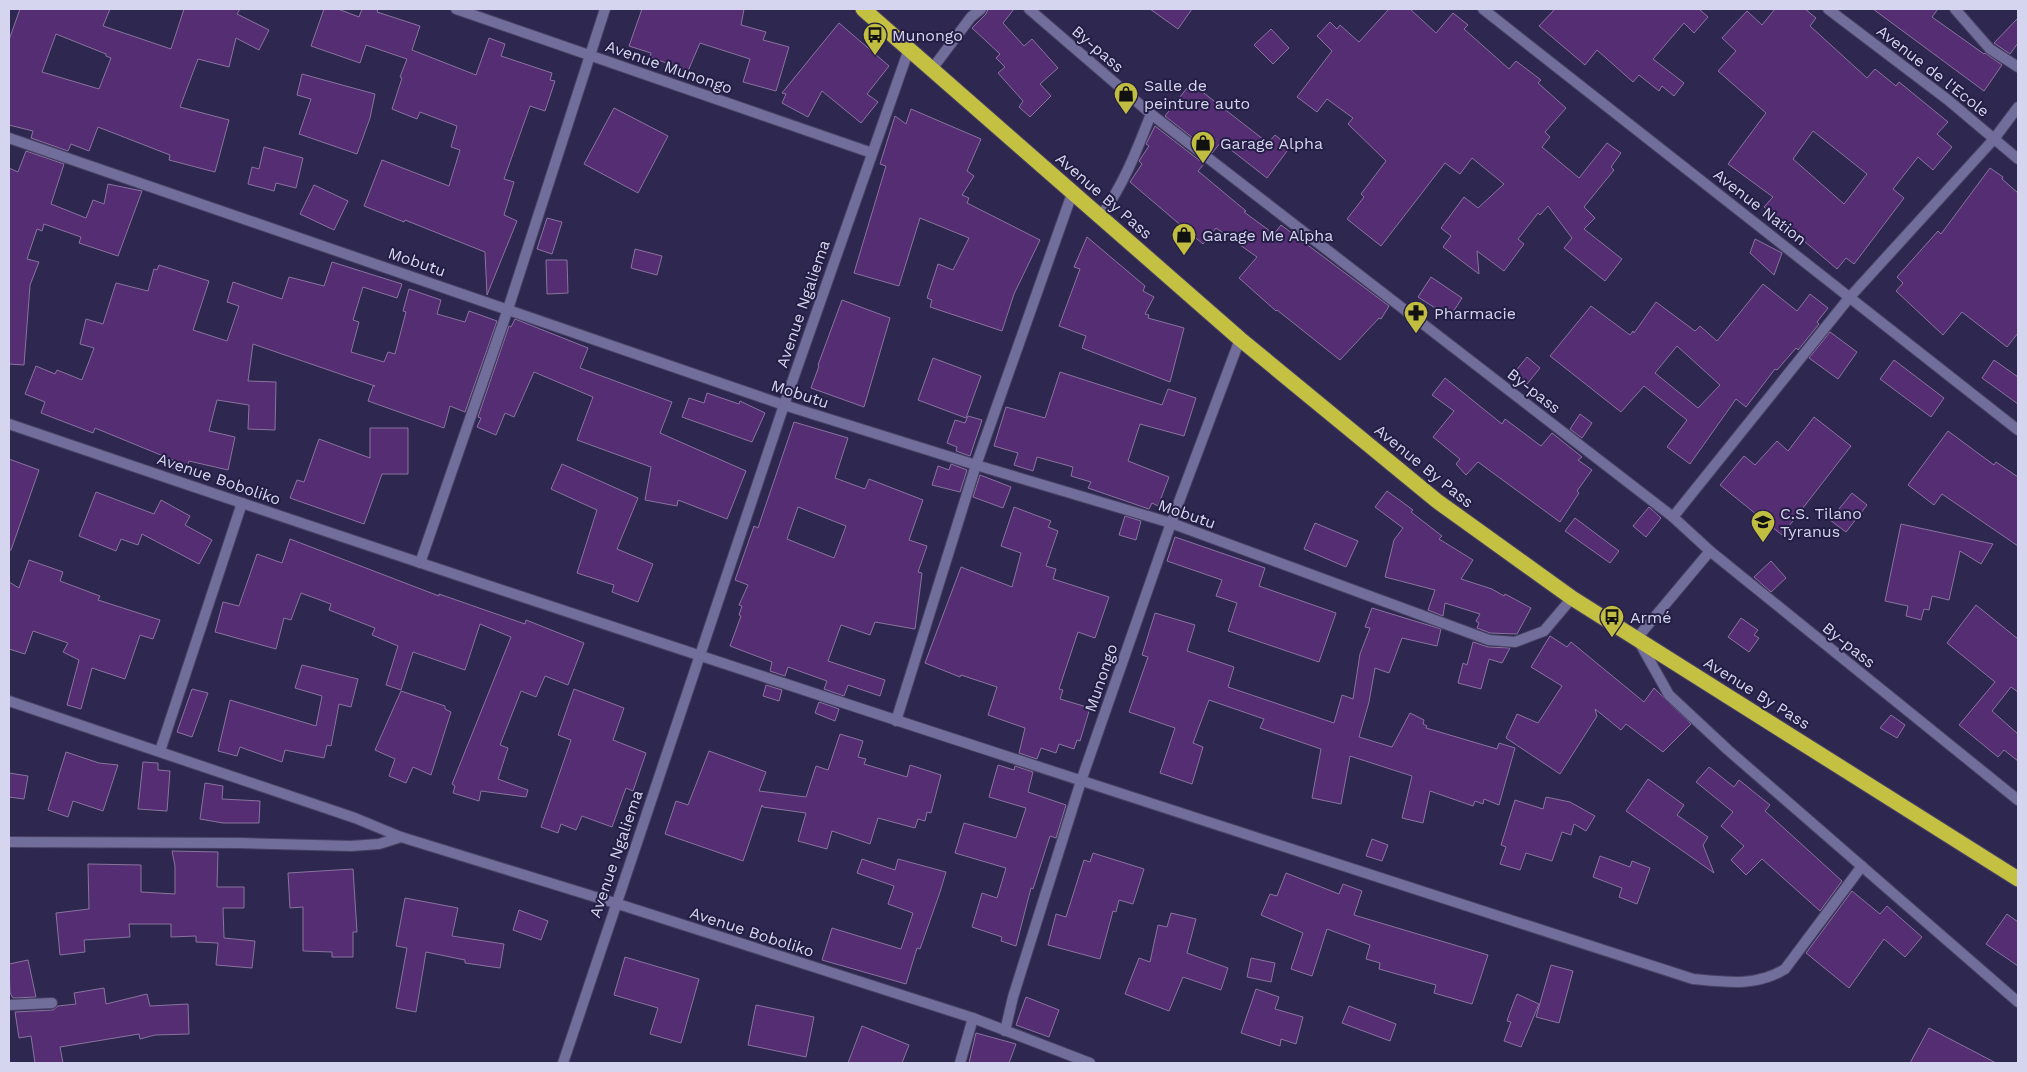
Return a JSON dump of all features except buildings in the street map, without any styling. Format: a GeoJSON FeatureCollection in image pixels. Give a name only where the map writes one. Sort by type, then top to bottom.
{"type":"FeatureCollection","features":[{"type":"Feature","properties":{"kind":"highway","name":"Avenue By Pass"},"geometry":{"type":"LineString","coordinates":[[863,9],[1240,339],[1437,501],[1572,598],[2018,879]]}},
{"type":"Feature","properties":{"kind":"street","name":"Avenue Munongo"},"geometry":{"type":"LineString","coordinates":[[456,9],[872,152]]}},
{"type":"Feature","properties":{"kind":"street"},"geometry":{"type":"LineString","coordinates":[[605,9],[508,309],[420,563],[896,721],[1693,979],[1733,983],[1758,981],[1774,976],[1785,969],[1862,866]]}},
{"type":"Feature","properties":{"kind":"street"},"geometry":{"type":"LineString","coordinates":[[932,69],[971,17],[981,9]]}},
{"type":"Feature","properties":{"kind":"street","name":"By-pass"},"geometry":{"type":"LineString","coordinates":[[1029,9],[1151,114],[1673,517],[1710,551],[2018,800]]}},
{"type":"Feature","properties":{"kind":"street","name":"Avenue Nation"},"geometry":{"type":"LineString","coordinates":[[1483,9],[2018,430]]}},
{"type":"Feature","properties":{"kind":"street","name":"Avenue de l'Ecole"},"geometry":{"type":"LineString","coordinates":[[1828,9],[1948,100],[2018,159]]}},
{"type":"Feature","properties":{"kind":"street"},"geometry":{"type":"LineString","coordinates":[[1955,9],[1990,49],[2018,67]]}},
{"type":"Feature","properties":{"kind":"street","name":"Avenue Ngaliema"},"geometry":{"type":"LineString","coordinates":[[562,1063],[784,405],[909,49]]}},
{"type":"Feature","properties":{"kind":"street"},"geometry":{"type":"LineString","coordinates":[[1673,517],[1849,298],[1994,139],[2018,107]]}},
{"type":"Feature","properties":{"kind":"street"},"geometry":{"type":"LineString","coordinates":[[1101,216],[1117,193],[1130,168],[1151,114]]}},
{"type":"Feature","properties":{"kind":"street","name":"Mobutu"},"geometry":{"type":"LineString","coordinates":[[9,138],[784,405],[1171,523],[1489,640],[1515,642],[1544,631],[1572,598]]}},
{"type":"Feature","properties":{"kind":"street"},"geometry":{"type":"LineString","coordinates":[[896,721],[976,465],[1073,191]]}},
{"type":"Feature","properties":{"kind":"street","name":"Munongo"},"geometry":{"type":"LineString","coordinates":[[1005,1032],[1013,997],[1081,781],[1171,523],[1240,339]]}},
{"type":"Feature","properties":{"kind":"street","name":"Avenue Boboliko"},"geometry":{"type":"LineString","coordinates":[[9,424],[420,563]]}},
{"type":"Feature","properties":{"kind":"street"},"geometry":{"type":"LineString","coordinates":[[160,751],[242,503]]}},
{"type":"Feature","properties":{"kind":"street"},"geometry":{"type":"LineString","coordinates":[[1710,551],[1637,638],[1668,695],[1728,750],[2018,1002]]}},
{"type":"Feature","properties":{"kind":"street","name":"Avenue Boboliko"},"geometry":{"type":"LineString","coordinates":[[9,701],[355,818],[402,837],[973,1018],[1005,1032],[1090,1063]]}},
{"type":"Feature","properties":{"kind":"street"},"geometry":{"type":"LineString","coordinates":[[9,842],[240,842],[350,846],[380,844],[402,837]]}},
{"type":"Feature","properties":{"kind":"street"},"geometry":{"type":"LineString","coordinates":[[9,1005],[52,1002]]}},
{"type":"Feature","properties":{"kind":"street"},"geometry":{"type":"LineString","coordinates":[[960,1063],[973,1018]]}},
{"type":"Feature","properties":{"kind":"place","name":"Munongo"},"geometry":{"type":"Point","coordinates":[875,56]}},
{"type":"Feature","properties":{"kind":"place","name":"Salle de peinture auto"},"geometry":{"type":"Point","coordinates":[1126,115]}},
{"type":"Feature","properties":{"kind":"place","name":"Garage Alpha"},"geometry":{"type":"Point","coordinates":[1203,164]}},
{"type":"Feature","properties":{"kind":"place","name":"Garage Me Alpha"},"geometry":{"type":"Point","coordinates":[1184,256]}},
{"type":"Feature","properties":{"kind":"place","name":"Pharmacie"},"geometry":{"type":"Point","coordinates":[1416,334]}},
{"type":"Feature","properties":{"kind":"place","name":"C.S. Tilano Tyranus"},"geometry":{"type":"Point","coordinates":[1763,543]}},
{"type":"Feature","properties":{"kind":"place","name":"Armé"},"geometry":{"type":"Point","coordinates":[1612,638]}}]}
